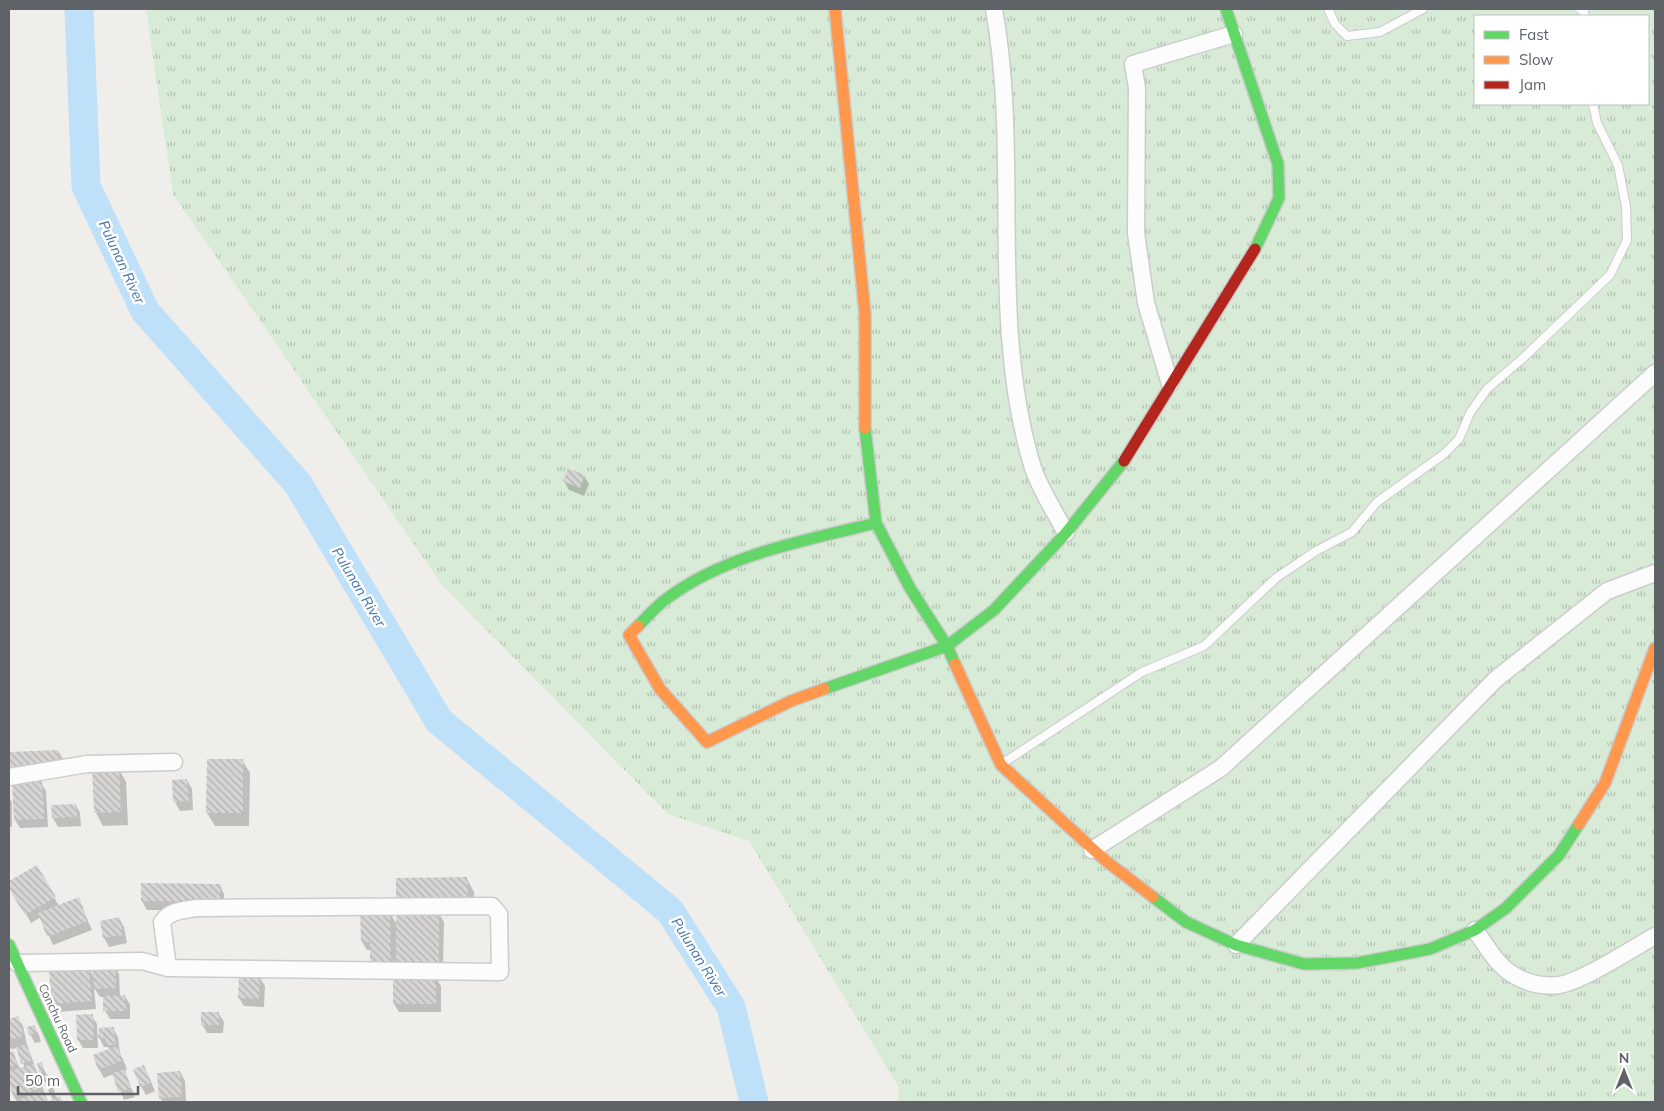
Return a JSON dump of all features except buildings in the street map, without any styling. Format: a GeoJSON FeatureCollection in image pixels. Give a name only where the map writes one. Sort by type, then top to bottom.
{"type":"FeatureCollection","features":[{"type":"Feature","properties":{"kind":"street"},"geometry":{"type":"LineString","coordinates":[[836,9],[865,314],[865,441],[876,523],[910,588],[947,646],[1001,765],[1092,850],[1186,922],[1236,945],[1304,964],[1357,964],[1430,949],[1475,930],[1506,908],[1559,855],[1605,783],[1655,648]]}},
{"type":"Feature","properties":{"kind":"street"},"geometry":{"type":"LineString","coordinates":[[994,9],[1001,48],[1007,143],[1008,335],[1017,404],[1033,467],[1066,533]]}},
{"type":"Feature","properties":{"kind":"street"},"geometry":{"type":"LineString","coordinates":[[876,523],[787,547],[712,572],[670,596],[629,635],[660,689],[707,742],[791,701],[947,646],[994,610],[1066,533],[1120,467],[1260,239],[1279,198],[1278,164],[1226,9]]}},
{"type":"Feature","properties":{"kind":"street"},"geometry":{"type":"LineString","coordinates":[[1170,384],[1146,303],[1136,233],[1137,88],[1133,64],[1234,34]]}},
{"type":"Feature","properties":{"kind":"street"},"geometry":{"type":"LineString","coordinates":[[1092,850],[1221,768],[1655,373]]}},
{"type":"Feature","properties":{"kind":"street"},"geometry":{"type":"LineString","coordinates":[[1236,945],[1496,680],[1608,591],[1655,573]]}},
{"type":"Feature","properties":{"kind":"street"},"geometry":{"type":"LineString","coordinates":[[9,777],[87,764],[174,762]]}},
{"type":"Feature","properties":{"kind":"street"},"geometry":{"type":"LineString","coordinates":[[17,964],[142,961],[168,968],[500,972],[498,914],[492,906],[198,908],[176,911],[167,916],[162,922],[168,968]]}},
{"type":"Feature","properties":{"kind":"street"},"geometry":{"type":"LineString","coordinates":[[1475,930],[1498,962],[1511,974],[1538,986],[1561,985],[1579,978],[1655,936]]}},
{"type":"Feature","properties":{"kind":"street","name":"Conchu Road"},"geometry":{"type":"LineString","coordinates":[[9,945],[81,1102]]}},
{"type":"Feature","properties":{"kind":"lane"},"geometry":{"type":"LineString","coordinates":[[1328,9],[1335,24],[1347,36],[1380,32],[1423,9]]}},
{"type":"Feature","properties":{"kind":"lane"},"geometry":{"type":"LineString","coordinates":[[1001,765],[1142,672],[1204,646],[1276,578],[1316,551],[1352,532],[1377,502],[1444,454],[1459,439],[1470,413],[1487,389],[1522,359],[1610,275],[1627,240],[1626,207],[1618,166],[1597,123],[1593,105]]}},
{"type":"Feature","properties":{"kind":"green space"},"geometry":{"type":"Polygon","coordinates":[[[146,9],[1655,9],[1655,1102],[898,1102],[899,1087],[749,841],[668,814],[442,585],[173,194],[146,9]]]}},
{"type":"Feature","properties":{"kind":"waterway","name":"Pulunan River"},"geometry":{"type":"LineString","coordinates":[[79,9],[86,186],[145,311],[298,484],[439,721],[670,911],[731,1007],[754,1102]]}},
{"type":"Feature","properties":{"kind":"traffic: fast"},"geometry":{"type":"LineString","coordinates":[[1226,9],[1278,164],[1279,198],[1255,249]]}},
{"type":"Feature","properties":{"kind":"traffic: fast"},"geometry":{"type":"LineString","coordinates":[[865,428],[876,523],[910,588],[947,646],[955,664]]}},
{"type":"Feature","properties":{"kind":"traffic: fast"},"geometry":{"type":"LineString","coordinates":[[824,689],[947,646],[994,610],[1066,533],[1124,461]]}},
{"type":"Feature","properties":{"kind":"traffic: fast"},"geometry":{"type":"LineString","coordinates":[[638,626],[665,600],[692,582],[716,570],[768,550],[876,523]]}},
{"type":"Feature","properties":{"kind":"traffic: fast"},"geometry":{"type":"LineString","coordinates":[[1153,897],[1186,922],[1236,945],[1304,964],[1357,963],[1430,949],[1475,930],[1506,908],[1559,855],[1579,824]]}},
{"type":"Feature","properties":{"kind":"traffic: fast"},"geometry":{"type":"LineString","coordinates":[[9,945],[81,1102]]}},
{"type":"Feature","properties":{"kind":"traffic: slow"},"geometry":{"type":"LineString","coordinates":[[835,9],[865,314],[865,428]]}},
{"type":"Feature","properties":{"kind":"traffic: slow"},"geometry":{"type":"LineString","coordinates":[[638,626],[629,635],[660,689],[707,742],[791,701],[824,689]]}},
{"type":"Feature","properties":{"kind":"traffic: slow"},"geometry":{"type":"LineString","coordinates":[[1579,824],[1605,783],[1655,648]]}},
{"type":"Feature","properties":{"kind":"traffic: slow"},"geometry":{"type":"LineString","coordinates":[[955,664],[1001,765],[1106,861],[1153,897]]}},
{"type":"Feature","properties":{"kind":"traffic: jam"},"geometry":{"type":"LineString","coordinates":[[1124,461],[1255,249]]}}]}
